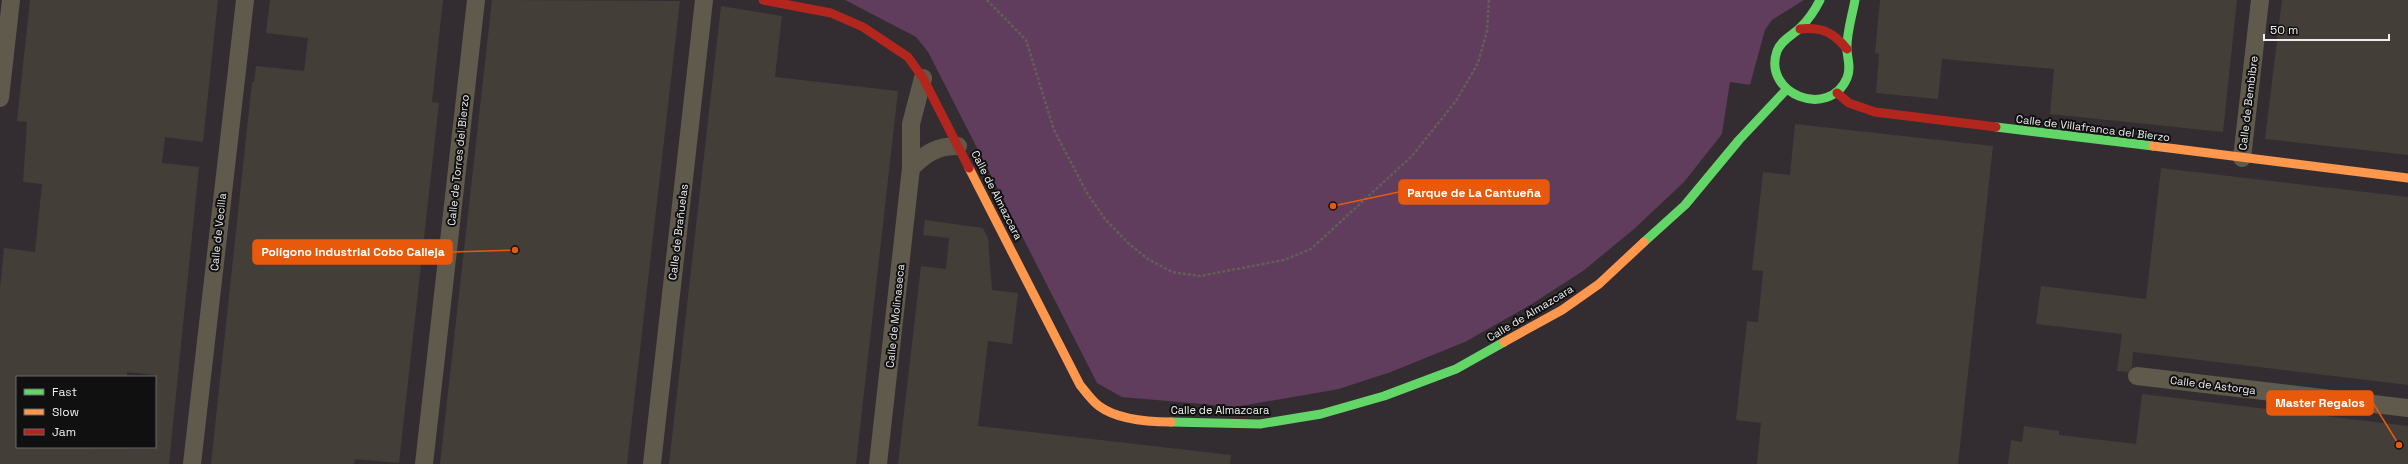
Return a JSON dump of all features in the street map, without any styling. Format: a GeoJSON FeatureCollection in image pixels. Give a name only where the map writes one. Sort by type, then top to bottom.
{"type":"FeatureCollection","features":[{"type":"Feature","properties":{"kind":"street"},"geometry":{"type":"LineString","coordinates":[[0,98],[11,0]]}},
{"type":"Feature","properties":{"kind":"street","name":"Calle de Vecilla"},"geometry":{"type":"LineString","coordinates":[[192,464],[245,0]]}},
{"type":"Feature","properties":{"kind":"street","name":"Calle de Torres del Bierzo"},"geometry":{"type":"LineString","coordinates":[[424,464],[476,0]]}},
{"type":"Feature","properties":{"kind":"street","name":"Calle de Brañuelas"},"geometry":{"type":"LineString","coordinates":[[652,464],[704,0]]}},
{"type":"Feature","properties":{"kind":"street","name":"Calle de Almazcara"},"geometry":{"type":"LineString","coordinates":[[763,0],[831,13],[863,27],[908,57],[923,78],[1080,385],[1089,397],[1099,406],[1116,414],[1149,422],[1260,424],[1321,414],[1384,396],[1456,369],[1562,310],[1598,284],[1685,205],[1739,140],[1786,90]]}},
{"type":"Feature","properties":{"kind":"street"},"geometry":{"type":"LineString","coordinates":[[1820,0],[1815,11],[1800,29],[1785,39],[1776,55],[1777,74],[1786,90],[1797,98],[1811,102],[1825,100],[1837,93],[1847,80],[1850,64],[1847,49],[1855,0]]}},
{"type":"Feature","properties":{"kind":"street","name":"Calle de Bembibre"},"geometry":{"type":"LineString","coordinates":[[2242,158],[2260,0]]}},
{"type":"Feature","properties":{"kind":"street"},"geometry":{"type":"LineString","coordinates":[[1800,29],[1818,27],[1835,34],[1847,49]]}},
{"type":"Feature","properties":{"kind":"street","name":"Calle de Molinaseca"},"geometry":{"type":"LineString","coordinates":[[878,464],[911,168],[911,124],[923,78]]}},
{"type":"Feature","properties":{"kind":"street","name":"Calle de Villafranca del Bierzo"},"geometry":{"type":"LineString","coordinates":[[1837,93],[1849,104],[1875,112],[2408,178]]}},
{"type":"Feature","properties":{"kind":"street"},"geometry":{"type":"LineString","coordinates":[[911,168],[932,150],[945,146],[958,146]]}},
{"type":"Feature","properties":{"kind":"street","name":"Calle de Astorga"},"geometry":{"type":"LineString","coordinates":[[2137,376],[2408,408]]}},
{"type":"Feature","properties":{"kind":"path"},"geometry":{"type":"LineString","coordinates":[[987,0],[1026,40],[1054,130],[1087,193],[1105,219],[1128,243],[1148,259],[1172,272],[1200,276],[1284,260],[1311,248],[1412,156],[1456,101],[1478,63],[1487,31],[1490,0]]}},
{"type":"Feature","properties":{"kind":"shaded area"},"geometry":{"type":"Polygon","coordinates":[[[0,0],[845,0],[916,37],[928,52],[1097,383],[1339,389],[1391,372],[1465,342],[1532,304],[1583,271],[1722,134],[1730,81],[1750,85],[1765,30],[1772,20],[1804,0],[2408,0],[2408,464],[0,464],[0,0]]]}},
{"type":"Feature","properties":{"kind":"shaded area"},"geometry":{"type":"Polygon","coordinates":[[[845,0],[1804,0],[1772,20],[1765,30],[1750,85],[1730,82],[1722,134],[1684,182],[1634,229],[1583,271],[1532,304],[1465,342],[1391,372],[1339,389],[1235,407],[1122,397],[1097,383],[928,52],[916,37],[845,0]]]}},
{"type":"Feature","properties":{"kind":"building"},"geometry":{"type":"Polygon","coordinates":[[[30,0],[218,0],[203,142],[165,137],[162,163],[199,167],[169,464],[0,464],[0,289],[4,248],[35,252],[42,184],[23,182],[27,122],[17,121],[30,0]]]}},
{"type":"Feature","properties":{"kind":"building"},"geometry":{"type":"Polygon","coordinates":[[[270,0],[443,0],[432,102],[439,103],[399,463],[355,459],[354,464],[211,464],[252,82],[254,82],[256,66],[304,71],[308,38],[266,33],[270,0]]]}},
{"type":"Feature","properties":{"kind":"building"},"geometry":{"type":"Polygon","coordinates":[[[492,0],[680,1],[627,464],[440,464],[492,0]]]}},
{"type":"Feature","properties":{"kind":"building"},"geometry":{"type":"Polygon","coordinates":[[[1880,0],[2237,0],[2223,132],[2050,114],[2054,69],[1942,59],[1938,99],[1876,93],[1879,54],[1875,53],[1880,0]]]}},
{"type":"Feature","properties":{"kind":"building"},"geometry":{"type":"Polygon","coordinates":[[[2282,0],[2408,0],[2408,155],[2265,139],[2282,0]]]}},
{"type":"Feature","properties":{"kind":"building"},"geometry":{"type":"Polygon","coordinates":[[[721,6],[782,16],[775,77],[898,91],[856,464],[669,464],[721,6]]]}},
{"type":"Feature","properties":{"kind":"building"},"geometry":{"type":"Polygon","coordinates":[[[1795,124],[1993,146],[1958,464],[1757,464],[1761,423],[1736,420],[1747,321],[1758,322],[1763,271],[1752,270],[1763,172],[1790,175],[1795,124]]]}},
{"type":"Feature","properties":{"kind":"building"},"geometry":{"type":"Polygon","coordinates":[[[2161,168],[2408,197],[2408,385],[2133,352],[2132,367],[2128,372],[2117,371],[2122,334],[2036,324],[2041,286],[2146,299],[2161,168]]]}},
{"type":"Feature","properties":{"kind":"building"},"geometry":{"type":"Polygon","coordinates":[[[925,220],[983,228],[988,238],[992,290],[1018,293],[1012,344],[988,341],[978,426],[1231,455],[1230,464],[898,464],[921,266],[946,269],[949,238],[923,235],[925,220]]]}},
{"type":"Feature","properties":{"kind":"building"},"geometry":{"type":"Polygon","coordinates":[[[2142,394],[2408,426],[2408,464],[2008,464],[2011,440],[2022,442],[2024,426],[2059,431],[2059,435],[2136,444],[2142,394]]]}},
{"type":"Feature","properties":{"kind":"traffic: fast"},"geometry":{"type":"LineString","coordinates":[[1820,0],[1804,24],[1779,47],[1775,66],[1779,79],[1788,90],[1800,96],[1813,99],[1826,98],[1838,91],[1847,78],[1849,68],[1847,38],[1855,0]]}},
{"type":"Feature","properties":{"kind":"traffic: fast"},"geometry":{"type":"LineString","coordinates":[[1644,242],[1685,205],[1739,140],[1786,90]]}},
{"type":"Feature","properties":{"kind":"traffic: fast"},"geometry":{"type":"LineString","coordinates":[[1996,127],[2153,146]]}},
{"type":"Feature","properties":{"kind":"traffic: fast"},"geometry":{"type":"LineString","coordinates":[[1171,422],[1260,424],[1321,414],[1384,396],[1456,369],[1504,342]]}},
{"type":"Feature","properties":{"kind":"traffic: slow"},"geometry":{"type":"LineString","coordinates":[[2153,146],[2408,178]]}},
{"type":"Feature","properties":{"kind":"traffic: slow"},"geometry":{"type":"LineString","coordinates":[[969,168],[1080,385],[1091,399],[1107,411],[1124,417],[1144,421],[1171,422]]}},
{"type":"Feature","properties":{"kind":"traffic: slow"},"geometry":{"type":"LineString","coordinates":[[1504,342],[1562,310],[1599,284],[1644,242]]}},
{"type":"Feature","properties":{"kind":"traffic: jam"},"geometry":{"type":"LineString","coordinates":[[763,0],[831,13],[863,27],[908,57],[923,78],[969,168]]}},
{"type":"Feature","properties":{"kind":"traffic: jam"},"geometry":{"type":"LineString","coordinates":[[1800,29],[1815,29],[1826,32],[1837,38],[1847,49]]}},
{"type":"Feature","properties":{"kind":"traffic: jam"},"geometry":{"type":"LineString","coordinates":[[1837,93],[1849,103],[1875,112],[1996,127]]}},
{"type":"Feature","properties":{"kind":"place","name":"Parque de La Cantueña"},"geometry":{"type":"Point","coordinates":[1333,206]}},
{"type":"Feature","properties":{"kind":"place","name":"Polígono Industrial Cobo Calleja"},"geometry":{"type":"Point","coordinates":[515,250]}},
{"type":"Feature","properties":{"kind":"place","name":"Master Regalos"},"geometry":{"type":"Point","coordinates":[2399,445]}}]}
